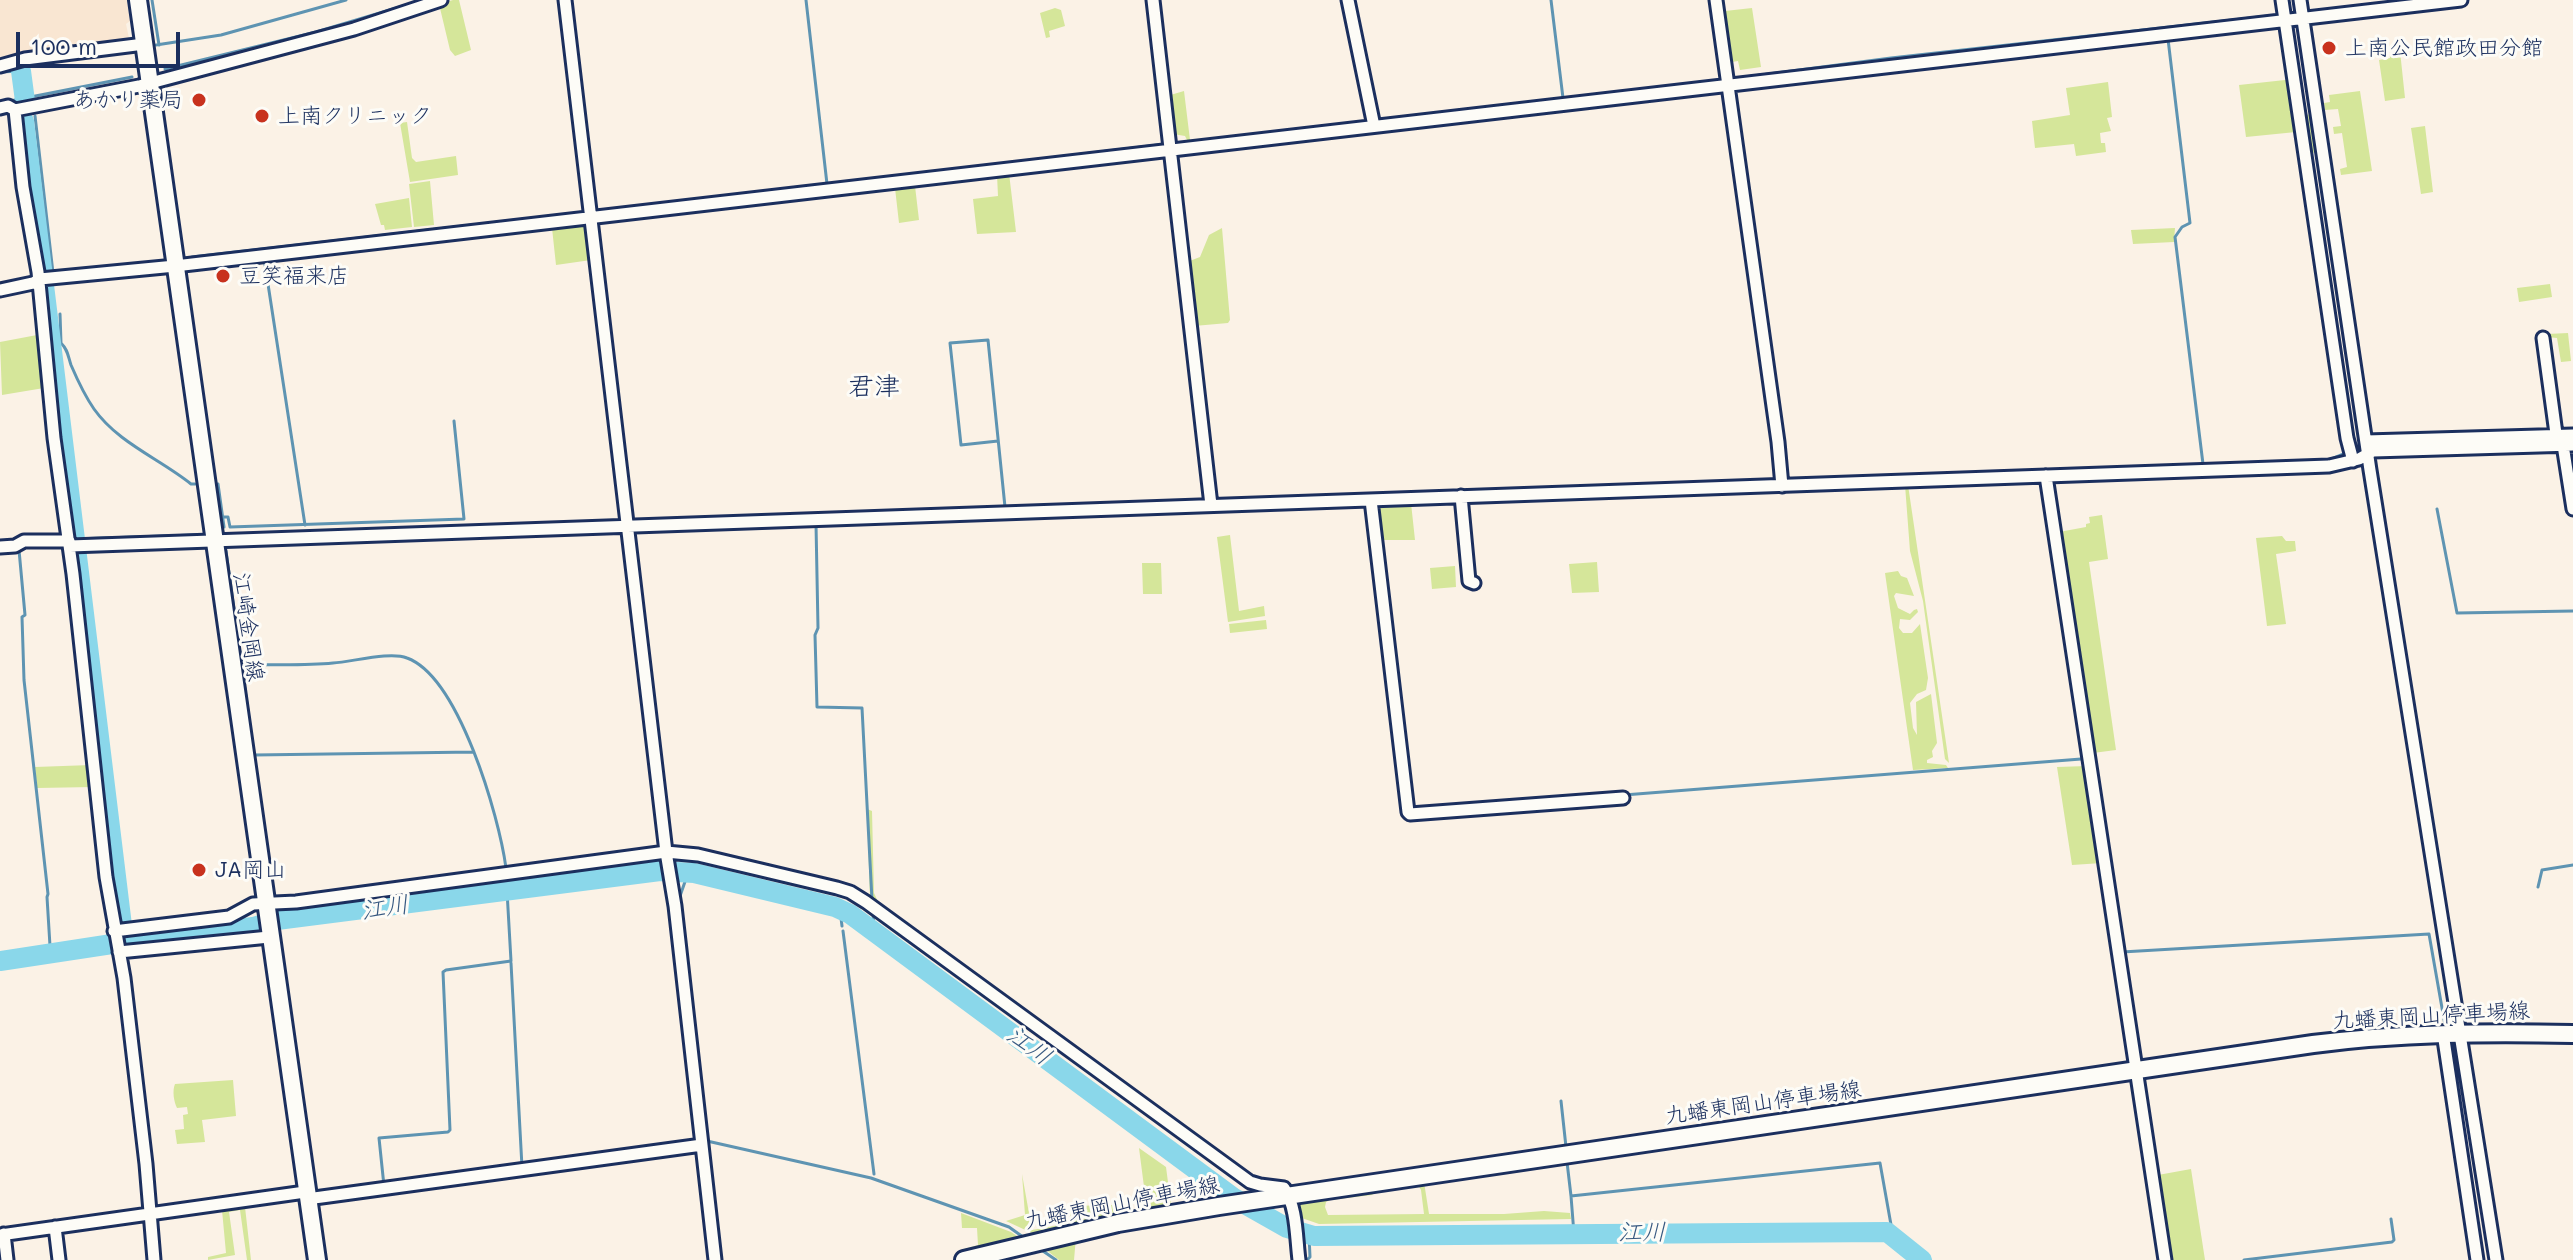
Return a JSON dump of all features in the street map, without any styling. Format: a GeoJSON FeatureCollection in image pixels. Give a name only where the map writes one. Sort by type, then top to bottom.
{"type":"FeatureCollection","features":[{"type":"Feature","properties":{"kind":"main road","name":"江崎金岡線"},"geometry":{"type":"LineString","coordinates":[[138,0],[317,1260]]}},
{"type":"Feature","properties":{"kind":"main road","name":"九蟠東岡山停車場線"},"geometry":{"type":"LineString","coordinates":[[964,1260],[1118,1223],[1219,1206],[2364,1037],[2451,1032],[2573,1034]]}},
{"type":"Feature","properties":{"kind":"street"},"geometry":{"type":"LineString","coordinates":[[0,108],[8,106],[15,110],[150,83],[354,29],[441,0]]}},
{"type":"Feature","properties":{"kind":"street"},"geometry":{"type":"LineString","coordinates":[[565,0],[715,1260]]}},
{"type":"Feature","properties":{"kind":"street"},"geometry":{"type":"LineString","coordinates":[[1153,0],[1211,501]]}},
{"type":"Feature","properties":{"kind":"street"},"geometry":{"type":"LineString","coordinates":[[1348,0],[1373,122]]}},
{"type":"Feature","properties":{"kind":"street"},"geometry":{"type":"LineString","coordinates":[[1716,0],[1781,482]]}},
{"type":"Feature","properties":{"kind":"street"},"geometry":{"type":"LineString","coordinates":[[2282,0],[2292,21],[2358,446]]}},
{"type":"Feature","properties":{"kind":"street"},"geometry":{"type":"LineString","coordinates":[[2300,0],[2292,21],[2358,446],[2455,992],[2451,1032],[2477,1260]]}},
{"type":"Feature","properties":{"kind":"street"},"geometry":{"type":"LineString","coordinates":[[0,290],[41,279],[175,266],[590,214],[1727,81],[2461,0]]}},
{"type":"Feature","properties":{"kind":"street"},"geometry":{"type":"LineString","coordinates":[[0,66],[25,59],[144,44]]}},
{"type":"Feature","properties":{"kind":"street"},"geometry":{"type":"LineString","coordinates":[[15,110],[23,187],[41,279],[54,438],[73,545],[120,931],[119,952],[146,1164],[154,1260]]}},
{"type":"Feature","properties":{"kind":"street"},"geometry":{"type":"LineString","coordinates":[[2543,338],[2573,509]]}},
{"type":"Feature","properties":{"kind":"street"},"geometry":{"type":"LineString","coordinates":[[2358,446],[2373,451],[2561,442],[2573,435]]}},
{"type":"Feature","properties":{"kind":"street"},"geometry":{"type":"LineString","coordinates":[[0,547],[15,546],[24,541],[73,545],[213,541],[1211,501],[1371,500],[1781,482],[2329,466],[2358,446]]}},
{"type":"Feature","properties":{"kind":"street"},"geometry":{"type":"LineString","coordinates":[[2046,476],[2165,1260]]}},
{"type":"Feature","properties":{"kind":"street"},"geometry":{"type":"LineString","coordinates":[[1461,496],[1469,581],[1474,583]]}},
{"type":"Feature","properties":{"kind":"street"},"geometry":{"type":"LineString","coordinates":[[1371,500],[1408,812],[1623,798]]}},
{"type":"Feature","properties":{"kind":"street"},"geometry":{"type":"LineString","coordinates":[[120,931],[229,917],[253,904],[265,906],[667,856],[698,855],[850,892],[1250,1182],[1284,1188],[1282,1196],[1293,1217],[1298,1254]]}},
{"type":"Feature","properties":{"kind":"street"},"geometry":{"type":"LineString","coordinates":[[119,952],[269,934]]}},
{"type":"Feature","properties":{"kind":"street"},"geometry":{"type":"LineString","coordinates":[[2451,1032],[2496,1260]]}},
{"type":"Feature","properties":{"kind":"street"},"geometry":{"type":"LineString","coordinates":[[7,1260],[3,1236],[150,1213],[702,1145]]}},
{"type":"Feature","properties":{"kind":"street"},"geometry":{"type":"LineString","coordinates":[[56,1229],[59,1260]]}},
{"type":"Feature","properties":{"kind":"shaded area"},"geometry":{"type":"Polygon","coordinates":[[[0,0],[127,0],[130,21],[126,24],[130,43],[0,63],[0,0]]]}},
{"type":"Feature","properties":{"kind":"green space"},"geometry":{"type":"Polygon","coordinates":[[[459,0],[471,50],[455,56],[450,50],[439,4],[459,0]]]}},
{"type":"Feature","properties":{"kind":"green space"},"geometry":{"type":"Polygon","coordinates":[[[1055,8],[1061,10],[1065,26],[1049,31],[1050,37],[1046,38],[1040,13],[1055,8]]]}},
{"type":"Feature","properties":{"kind":"green space"},"geometry":{"type":"Polygon","coordinates":[[[1752,8],[1761,67],[1740,70],[1738,61],[1732,62],[1731,57],[1726,57],[1723,13],[1752,8]]]}},
{"type":"Feature","properties":{"kind":"green space"},"geometry":{"type":"Polygon","coordinates":[[[2400,51],[2405,98],[2385,101],[2379,60],[2390,58],[2390,53],[2400,51]]]}},
{"type":"Feature","properties":{"kind":"green space"},"geometry":{"type":"Polygon","coordinates":[[[2108,82],[2112,117],[2107,118],[2111,131],[2100,133],[2106,152],[2076,156],[2074,144],[2035,148],[2032,121],[2070,115],[2066,88],[2108,82]]]}},
{"type":"Feature","properties":{"kind":"green space"},"geometry":{"type":"Polygon","coordinates":[[[2290,82],[2296,132],[2246,137],[2239,85],[2290,82]]]}},
{"type":"Feature","properties":{"kind":"green space"},"geometry":{"type":"Polygon","coordinates":[[[1184,91],[1190,140],[1173,134],[1167,96],[1184,91]]]}},
{"type":"Feature","properties":{"kind":"green space"},"geometry":{"type":"Polygon","coordinates":[[[2360,91],[2372,171],[2341,175],[2340,169],[2347,167],[2342,133],[2334,134],[2333,127],[2341,126],[2338,109],[2325,110],[2324,103],[2330,102],[2329,95],[2360,91]]]}},
{"type":"Feature","properties":{"kind":"green space"},"geometry":{"type":"Polygon","coordinates":[[[2314,114],[2319,152],[2310,153],[2305,115],[2314,114]]]}},
{"type":"Feature","properties":{"kind":"green space"},"geometry":{"type":"Polygon","coordinates":[[[407,122],[412,158],[416,162],[456,156],[458,175],[410,182],[400,123],[407,122]]]}},
{"type":"Feature","properties":{"kind":"green space"},"geometry":{"type":"Polygon","coordinates":[[[2425,126],[2433,192],[2421,194],[2411,128],[2425,126]]]}},
{"type":"Feature","properties":{"kind":"green space"},"geometry":{"type":"Polygon","coordinates":[[[1009,173],[1016,232],[977,234],[973,199],[998,196],[997,175],[1009,173]]]}},
{"type":"Feature","properties":{"kind":"green space"},"geometry":{"type":"Polygon","coordinates":[[[430,181],[434,225],[414,227],[409,184],[430,181]]]}},
{"type":"Feature","properties":{"kind":"green space"},"geometry":{"type":"Polygon","coordinates":[[[915,186],[919,220],[899,223],[895,188],[915,186]]]}},
{"type":"Feature","properties":{"kind":"green space"},"geometry":{"type":"Polygon","coordinates":[[[409,198],[412,227],[385,230],[375,204],[409,198]]]}},
{"type":"Feature","properties":{"kind":"green space"},"geometry":{"type":"Polygon","coordinates":[[[587,226],[591,260],[556,265],[552,228],[587,226]]]}},
{"type":"Feature","properties":{"kind":"green space"},"geometry":{"type":"Polygon","coordinates":[[[1222,228],[1230,320],[1228,323],[1194,326],[1187,262],[1200,257],[1209,235],[1222,228]]]}},
{"type":"Feature","properties":{"kind":"green space"},"geometry":{"type":"Polygon","coordinates":[[[2175,228],[2174,242],[2133,244],[2131,230],[2175,228]]]}},
{"type":"Feature","properties":{"kind":"green space"},"geometry":{"type":"Polygon","coordinates":[[[2550,284],[2552,297],[2519,302],[2517,288],[2550,284]]]}},
{"type":"Feature","properties":{"kind":"green space"},"geometry":{"type":"Polygon","coordinates":[[[2568,333],[2571,361],[2561,362],[2557,338],[2547,337],[2547,334],[2568,333]]]}},
{"type":"Feature","properties":{"kind":"green space"},"geometry":{"type":"Polygon","coordinates":[[[37,335],[44,388],[2,395],[0,342],[37,335]]]}},
{"type":"Feature","properties":{"kind":"green space"},"geometry":{"type":"Polygon","coordinates":[[[1905,485],[1908,485],[1949,763],[1945,759],[1923,601],[1910,551],[1905,485]]]}},
{"type":"Feature","properties":{"kind":"green space"},"geometry":{"type":"Polygon","coordinates":[[[1377,503],[1411,503],[1415,540],[1383,540],[1377,503]]]}},
{"type":"Feature","properties":{"kind":"green space"},"geometry":{"type":"Polygon","coordinates":[[[2102,515],[2108,559],[2089,562],[2116,750],[2093,753],[2059,532],[2086,527],[2090,523],[2089,517],[2102,515]]]}},
{"type":"Feature","properties":{"kind":"green space"},"geometry":{"type":"Polygon","coordinates":[[[1230,535],[1239,611],[1264,606],[1265,616],[1228,622],[1217,537],[1230,535]]]}},
{"type":"Feature","properties":{"kind":"green space"},"geometry":{"type":"Polygon","coordinates":[[[2282,536],[2286,541],[2295,541],[2296,551],[2276,554],[2286,624],[2267,626],[2256,538],[2282,536]]]}},
{"type":"Feature","properties":{"kind":"green space"},"geometry":{"type":"Polygon","coordinates":[[[1597,562],[1599,592],[1572,593],[1569,564],[1597,562]]]}},
{"type":"Feature","properties":{"kind":"green space"},"geometry":{"type":"Polygon","coordinates":[[[1142,563],[1161,563],[1162,594],[1143,594],[1142,563]]]}},
{"type":"Feature","properties":{"kind":"green space"},"geometry":{"type":"Polygon","coordinates":[[[1455,566],[1456,587],[1432,589],[1430,568],[1455,566]]]}},
{"type":"Feature","properties":{"kind":"green space"},"geometry":{"type":"Polygon","coordinates":[[[1898,571],[1907,578],[1914,596],[1896,593],[1898,608],[1910,614],[1917,609],[1918,612],[1910,620],[1900,619],[1899,628],[1903,633],[1912,633],[1920,624],[1928,678],[1926,690],[1917,694],[1910,703],[1913,728],[1917,735],[1916,702],[1931,694],[1937,743],[1932,751],[1933,757],[1927,763],[1946,765],[1948,768],[1913,770],[1885,573],[1898,571]]]}},
{"type":"Feature","properties":{"kind":"green space"},"geometry":{"type":"Polygon","coordinates":[[[1266,620],[1267,629],[1230,633],[1229,624],[1266,620]]]}},
{"type":"Feature","properties":{"kind":"green space"},"geometry":{"type":"Polygon","coordinates":[[[91,765],[93,787],[37,788],[35,767],[91,765]]]}},
{"type":"Feature","properties":{"kind":"green space"},"geometry":{"type":"Polygon","coordinates":[[[2087,766],[2102,863],[2072,865],[2057,767],[2087,766]]]}},
{"type":"Feature","properties":{"kind":"green space"},"geometry":{"type":"Polygon","coordinates":[[[867,809],[872,811],[874,893],[881,908],[870,900],[867,809]]]}},
{"type":"Feature","properties":{"kind":"green space"},"geometry":{"type":"Polygon","coordinates":[[[233,1080],[236,1116],[202,1120],[205,1142],[177,1144],[175,1130],[184,1129],[183,1115],[188,1114],[187,1107],[176,1106],[175,1084],[233,1080]]]}},
{"type":"Feature","properties":{"kind":"green space"},"geometry":{"type":"Polygon","coordinates":[[[1139,1148],[1166,1167],[1171,1205],[1147,1210],[1139,1148]]]}},
{"type":"Feature","properties":{"kind":"green space"},"geometry":{"type":"Polygon","coordinates":[[[2191,1169],[2205,1260],[2171,1260],[2158,1175],[2191,1169]]]}},
{"type":"Feature","properties":{"kind":"green space"},"geometry":{"type":"Polygon","coordinates":[[[1022,1174],[1032,1230],[1071,1223],[1070,1206],[1115,1205],[1117,1216],[1034,1234],[1006,1221],[1025,1215],[1022,1174]]]}},
{"type":"Feature","properties":{"kind":"green space"},"geometry":{"type":"Polygon","coordinates":[[[1424,1182],[1429,1214],[1544,1211],[1570,1213],[1571,1219],[1319,1224],[1299,1217],[1297,1201],[1424,1182]],[[1418,1185],[1330,1200],[1325,1207],[1328,1215],[1424,1214],[1418,1185]]]}},
{"type":"Feature","properties":{"kind":"green space"},"geometry":{"type":"Polygon","coordinates":[[[245,1207],[251,1260],[247,1260],[240,1210],[229,1212],[235,1255],[208,1260],[208,1257],[226,1253],[222,1210],[245,1207]]]}},
{"type":"Feature","properties":{"kind":"green space"},"geometry":{"type":"Polygon","coordinates":[[[961,1213],[1020,1238],[965,1253],[964,1249],[978,1245],[977,1228],[962,1228],[961,1213]]]}},
{"type":"Feature","properties":{"kind":"green space"},"geometry":{"type":"Polygon","coordinates":[[[1076,1237],[1074,1260],[1059,1260],[1040,1245],[1076,1237]]]}},
{"type":"Feature","properties":{"kind":"waterway"},"geometry":{"type":"LineString","coordinates":[[152,0],[159,45]]}},
{"type":"Feature","properties":{"kind":"waterway"},"geometry":{"type":"LineString","coordinates":[[156,45],[221,35],[346,0]]}},
{"type":"Feature","properties":{"kind":"waterway"},"geometry":{"type":"LineString","coordinates":[[165,69],[316,32],[423,0]]}},
{"type":"Feature","properties":{"kind":"waterway"},"geometry":{"type":"LineString","coordinates":[[806,0],[827,184]]}},
{"type":"Feature","properties":{"kind":"waterway"},"geometry":{"type":"LineString","coordinates":[[1551,0],[1563,98]]}},
{"type":"Feature","properties":{"kind":"waterway"},"geometry":{"type":"LineString","coordinates":[[2307,12],[2409,0]]}},
{"type":"Feature","properties":{"kind":"waterway"},"geometry":{"type":"LineString","coordinates":[[1730,79],[2277,15]]}},
{"type":"Feature","properties":{"kind":"waterway"},"geometry":{"type":"LineString","coordinates":[[2168,39],[2190,223],[2182,227],[2175,237],[2203,464]]}},
{"type":"Feature","properties":{"kind":"waterway"},"geometry":{"type":"LineString","coordinates":[[0,72],[21,71],[28,64],[37,63]]}},
{"type":"Feature","properties":{"kind":"waterway"},"geometry":{"type":"LineString","coordinates":[[21,71],[25,101]]}},
{"type":"Feature","properties":{"kind":"waterway"},"geometry":{"type":"LineString","coordinates":[[10,101],[132,77]]}},
{"type":"Feature","properties":{"kind":"waterway"},"geometry":{"type":"LineString","coordinates":[[1376,120],[1722,80]]}},
{"type":"Feature","properties":{"kind":"waterway"},"geometry":{"type":"LineString","coordinates":[[35,116],[53,273],[56,272]]}},
{"type":"Feature","properties":{"kind":"waterway"},"geometry":{"type":"LineString","coordinates":[[24,121],[124,942]]}},
{"type":"Feature","properties":{"kind":"waterway"},"geometry":{"type":"LineString","coordinates":[[1174,144],[1369,121]]}},
{"type":"Feature","properties":{"kind":"waterway"},"geometry":{"type":"LineString","coordinates":[[757,193],[1166,144]]}},
{"type":"Feature","properties":{"kind":"waterway"},"geometry":{"type":"LineString","coordinates":[[594,211],[721,197]]}},
{"type":"Feature","properties":{"kind":"waterway"},"geometry":{"type":"LineString","coordinates":[[192,257],[586,212]]}},
{"type":"Feature","properties":{"kind":"waterway"},"geometry":{"type":"LineString","coordinates":[[264,258],[305,525]]}},
{"type":"Feature","properties":{"kind":"waterway"},"geometry":{"type":"LineString","coordinates":[[107,267],[157,262]]}},
{"type":"Feature","properties":{"kind":"waterway"},"geometry":{"type":"LineString","coordinates":[[60,314],[61,343],[94,409],[127,441],[195,484]]}},
{"type":"Feature","properties":{"kind":"waterway"},"geometry":{"type":"LineString","coordinates":[[998,441],[961,445],[950,343],[988,340],[1005,507]]}},
{"type":"Feature","properties":{"kind":"waterway"},"geometry":{"type":"LineString","coordinates":[[223,517],[228,517],[230,527],[464,519],[454,421]]}},
{"type":"Feature","properties":{"kind":"waterway"},"geometry":{"type":"LineString","coordinates":[[800,515],[2329,460],[2346,453]]}},
{"type":"Feature","properties":{"kind":"waterway"},"geometry":{"type":"LineString","coordinates":[[213,485],[218,484],[224,527]]}},
{"type":"Feature","properties":{"kind":"waterway"},"geometry":{"type":"LineString","coordinates":[[2437,509],[2457,613],[2573,611]]}},
{"type":"Feature","properties":{"kind":"waterway"},"geometry":{"type":"LineString","coordinates":[[816,524],[817,707],[862,708],[872,900]]}},
{"type":"Feature","properties":{"kind":"waterway"},"geometry":{"type":"LineString","coordinates":[[233,534],[337,531]]}},
{"type":"Feature","properties":{"kind":"waterway"},"geometry":{"type":"LineString","coordinates":[[73,539],[195,535]]}},
{"type":"Feature","properties":{"kind":"waterway"},"geometry":{"type":"LineString","coordinates":[[19,550],[25,615],[22,617],[24,680],[48,894],[50,946]]}},
{"type":"Feature","properties":{"kind":"waterway"},"geometry":{"type":"LineString","coordinates":[[226,551],[273,894]]}},
{"type":"Feature","properties":{"kind":"waterway"},"geometry":{"type":"LineString","coordinates":[[241,665],[322,664],[400,656],[426,670],[459,719],[473,751],[495,816],[506,868]]}},
{"type":"Feature","properties":{"kind":"waterway"},"geometry":{"type":"LineString","coordinates":[[254,755],[474,752]]}},
{"type":"Feature","properties":{"kind":"waterway"},"geometry":{"type":"LineString","coordinates":[[1624,795],[2081,759]]}},
{"type":"Feature","properties":{"kind":"waterway"},"geometry":{"type":"LineString","coordinates":[[2538,887],[2542,870],[2573,865]]}},
{"type":"Feature","properties":{"kind":"waterway","name":"江川"},"geometry":{"type":"LineString","coordinates":[[121,943],[660,871],[694,873],[835,907],[850,914],[1234,1198],[1287,1228],[1314,1236],[1887,1232],[1922,1260]]}},
{"type":"Feature","properties":{"kind":"waterway"},"geometry":{"type":"LineString","coordinates":[[679,899],[688,873]]}},
{"type":"Feature","properties":{"kind":"waterway"},"geometry":{"type":"LineString","coordinates":[[508,880],[510,891]]}},
{"type":"Feature","properties":{"kind":"waterway"},"geometry":{"type":"LineString","coordinates":[[384,1186],[379,1138],[450,1130],[443,972],[511,961],[507,891]]}},
{"type":"Feature","properties":{"kind":"waterway"},"geometry":{"type":"LineString","coordinates":[[276,908],[277,920]]}},
{"type":"Feature","properties":{"kind":"waterway"},"geometry":{"type":"LineString","coordinates":[[840,910],[842,926]]}},
{"type":"Feature","properties":{"kind":"waterway"},"geometry":{"type":"LineString","coordinates":[[873,913],[874,932]]}},
{"type":"Feature","properties":{"kind":"waterway"},"geometry":{"type":"LineString","coordinates":[[843,931],[874,1174]]}},
{"type":"Feature","properties":{"kind":"waterway"},"geometry":{"type":"LineString","coordinates":[[2122,952],[2429,934],[2445,1025]]}},
{"type":"Feature","properties":{"kind":"waterway","name":"江川"},"geometry":{"type":"LineString","coordinates":[[0,961],[112,944]]}},
{"type":"Feature","properties":{"kind":"waterway"},"geometry":{"type":"LineString","coordinates":[[511,963],[522,1167]]}},
{"type":"Feature","properties":{"kind":"waterway"},"geometry":{"type":"LineString","coordinates":[[1561,1101],[1566,1147]]}},
{"type":"Feature","properties":{"kind":"waterway"},"geometry":{"type":"LineString","coordinates":[[707,1141],[871,1178],[1009,1227],[1023,1237]]}},
{"type":"Feature","properties":{"kind":"waterway"},"geometry":{"type":"LineString","coordinates":[[1567,1162],[1571,1196]]}},
{"type":"Feature","properties":{"kind":"waterway"},"geometry":{"type":"LineString","coordinates":[[1574,1234],[1571,1196],[1880,1163],[1893,1236]]}},
{"type":"Feature","properties":{"kind":"waterway"},"geometry":{"type":"LineString","coordinates":[[2244,1260],[2392,1242],[2391,1219]]}},
{"type":"Feature","properties":{"kind":"waterway"},"geometry":{"type":"LineString","coordinates":[[1307,1260],[1310,1257],[1309,1235]]}},
{"type":"Feature","properties":{"kind":"waterway"},"geometry":{"type":"LineString","coordinates":[[1040,1249],[1056,1260]]}},
{"type":"Feature","properties":{"kind":"place","name":"上南公民館政田分館"},"geometry":{"type":"Point","coordinates":[2329,48]}},
{"type":"Feature","properties":{"kind":"place","name":"あかり薬局"},"geometry":{"type":"Point","coordinates":[199,100]}},
{"type":"Feature","properties":{"kind":"place","name":"上南クリニック"},"geometry":{"type":"Point","coordinates":[262,116]}},
{"type":"Feature","properties":{"kind":"place","name":"豆笑福来店"},"geometry":{"type":"Point","coordinates":[223,276]}},
{"type":"Feature","properties":{"kind":"place","name":"JA岡山"},"geometry":{"type":"Point","coordinates":[199,870]}},
{"type":"Feature","properties":{"kind":"district","name":"君津"},"geometry":{"type":"Point","coordinates":[874,387]}}]}
